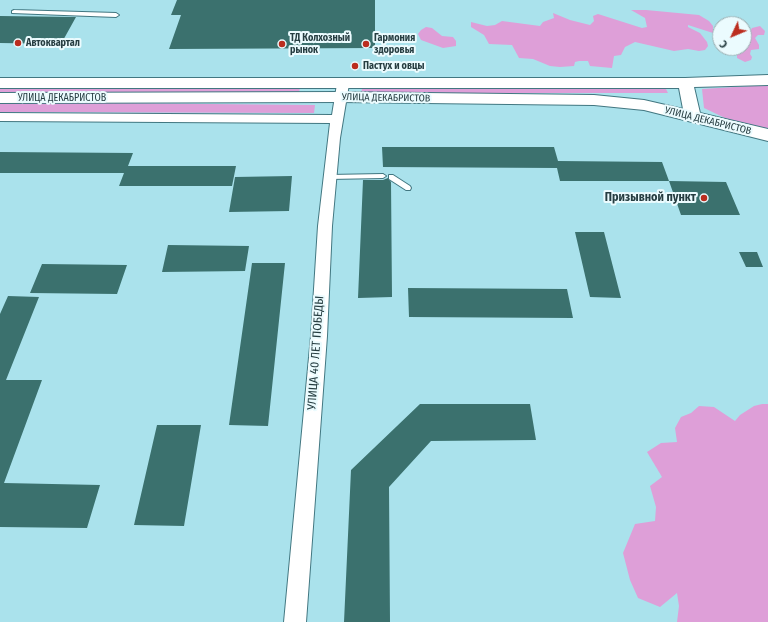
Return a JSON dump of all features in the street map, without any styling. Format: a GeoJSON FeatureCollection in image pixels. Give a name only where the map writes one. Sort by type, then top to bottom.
{"type":"FeatureCollection","features":[{"type":"Feature","properties":{"kind":"street","name":"УЛИЦА ДЕКАБРИСТОВ"},"geometry":{"type":"LineString","coordinates":[[0,98],[768,80]]}},
{"type":"Feature","properties":{"kind":"street","name":"УЛИЦА ДЕКАБРИСТОВ"},"geometry":{"type":"LineString","coordinates":[[0,83],[122,82],[594,100],[644,105],[768,135]]}},
{"type":"Feature","properties":{"kind":"street"},"geometry":{"type":"LineString","coordinates":[[684,83],[694,117]]}},
{"type":"Feature","properties":{"kind":"street","name":"УЛИЦА 40 ЛЕТ ПОБЕДЫ"},"geometry":{"type":"LineString","coordinates":[[295,622],[330,177],[336,119],[341,90]]}},
{"type":"Feature","properties":{"kind":"street","name":"УЛИЦА ДЕКАБРИСТОВ"},"geometry":{"type":"LineString","coordinates":[[0,117],[336,119]]}},
{"type":"Feature","properties":{"kind":"lane"},"geometry":{"type":"LineString","coordinates":[[14,12],[116,15]]}},
{"type":"Feature","properties":{"kind":"lane"},"geometry":{"type":"LineString","coordinates":[[330,177],[383,176]]}},
{"type":"Feature","properties":{"kind":"lane"},"geometry":{"type":"LineString","coordinates":[[391,177],[408,188]]}},
{"type":"Feature","properties":{"kind":"shaded area"},"geometry":{"type":"Polygon","coordinates":[[[631,10],[699,15],[709,21],[712,25],[712,33],[688,25],[688,27],[700,33],[707,42],[708,46],[705,50],[699,51],[688,49],[674,51],[635,42],[625,47],[621,55],[614,56],[612,68],[590,66],[588,61],[575,62],[574,66],[560,67],[550,66],[533,59],[519,58],[512,45],[489,44],[484,35],[471,27],[471,22],[487,26],[495,25],[502,21],[540,26],[543,22],[554,18],[553,13],[570,20],[590,25],[594,21],[593,16],[598,14],[642,28],[647,27],[645,18],[631,10]]]}},
{"type":"Feature","properties":{"kind":"shaded area"},"geometry":{"type":"Polygon","coordinates":[[[760,26],[765,31],[764,35],[758,35],[755,38],[759,45],[759,49],[752,50],[752,28],[760,26]]]}},
{"type":"Feature","properties":{"kind":"shaded area"},"geometry":{"type":"Polygon","coordinates":[[[426,27],[432,28],[442,36],[453,37],[456,41],[456,46],[443,48],[421,40],[418,34],[426,27]]]}},
{"type":"Feature","properties":{"kind":"shaded area"},"geometry":{"type":"Polygon","coordinates":[[[737,56],[752,57],[751,60],[745,62],[737,58],[737,56]]]}},
{"type":"Feature","properties":{"kind":"shaded area"},"geometry":{"type":"Polygon","coordinates":[[[768,85],[768,130],[725,118],[704,108],[702,89],[768,85]]]}},
{"type":"Feature","properties":{"kind":"shaded area"},"geometry":{"type":"Polygon","coordinates":[[[300,87],[299,93],[0,94],[0,88],[300,87]]]}},
{"type":"Feature","properties":{"kind":"shaded area"},"geometry":{"type":"Polygon","coordinates":[[[665,87],[668,93],[361,93],[362,89],[665,87]]]}},
{"type":"Feature","properties":{"kind":"shaded area"},"geometry":{"type":"Polygon","coordinates":[[[0,102],[315,105],[314,113],[0,112],[0,102]]]}},
{"type":"Feature","properties":{"kind":"shaded area"},"geometry":{"type":"Polygon","coordinates":[[[768,404],[768,622],[677,622],[679,606],[677,593],[660,607],[638,598],[630,580],[623,553],[635,524],[655,521],[656,507],[650,486],[662,477],[647,452],[661,443],[677,442],[675,428],[681,417],[691,413],[699,406],[714,407],[735,421],[740,415],[754,406],[768,404]]]}},
{"type":"Feature","properties":{"kind":"building"},"geometry":{"type":"Polygon","coordinates":[[[177,0],[375,0],[375,48],[169,49],[181,15],[171,15],[177,0]]]}},
{"type":"Feature","properties":{"kind":"building"},"geometry":{"type":"Polygon","coordinates":[[[0,16],[76,17],[61,44],[0,43],[0,16]]]}},
{"type":"Feature","properties":{"kind":"building"},"geometry":{"type":"Polygon","coordinates":[[[382,147],[554,147],[558,161],[662,162],[669,181],[560,181],[557,168],[383,167],[382,147]]]}},
{"type":"Feature","properties":{"kind":"building"},"geometry":{"type":"Polygon","coordinates":[[[0,152],[133,153],[128,166],[236,166],[232,186],[119,186],[124,173],[0,173],[0,152]]]}},
{"type":"Feature","properties":{"kind":"building"},"geometry":{"type":"Polygon","coordinates":[[[292,176],[289,211],[229,212],[235,177],[292,176]]]}},
{"type":"Feature","properties":{"kind":"building"},"geometry":{"type":"Polygon","coordinates":[[[388,178],[391,182],[392,297],[358,298],[363,180],[383,180],[388,178]]]}},
{"type":"Feature","properties":{"kind":"building","name":"Призывной пункт"},"geometry":{"type":"Polygon","coordinates":[[[669,181],[726,182],[740,215],[681,215],[669,181]]]}},
{"type":"Feature","properties":{"kind":"building"},"geometry":{"type":"Polygon","coordinates":[[[575,232],[604,232],[621,298],[590,297],[575,232]]]}},
{"type":"Feature","properties":{"kind":"building"},"geometry":{"type":"Polygon","coordinates":[[[168,245],[249,246],[245,271],[162,272],[168,245]]]}},
{"type":"Feature","properties":{"kind":"building"},"geometry":{"type":"Polygon","coordinates":[[[739,252],[757,252],[763,267],[746,267],[739,252]]]}},
{"type":"Feature","properties":{"kind":"building"},"geometry":{"type":"Polygon","coordinates":[[[252,263],[285,263],[268,426],[229,425],[252,263]]]}},
{"type":"Feature","properties":{"kind":"building"},"geometry":{"type":"Polygon","coordinates":[[[42,264],[127,265],[117,294],[30,293],[42,264]]]}},
{"type":"Feature","properties":{"kind":"building"},"geometry":{"type":"Polygon","coordinates":[[[408,288],[567,289],[573,318],[409,317],[408,288]]]}},
{"type":"Feature","properties":{"kind":"building"},"geometry":{"type":"Polygon","coordinates":[[[8,296],[39,297],[6,380],[42,380],[4,483],[100,485],[87,528],[0,527],[0,314],[8,296]]]}},
{"type":"Feature","properties":{"kind":"building"},"geometry":{"type":"Polygon","coordinates":[[[420,404],[530,404],[536,440],[431,441],[389,487],[390,622],[344,622],[351,470],[420,404]]]}},
{"type":"Feature","properties":{"kind":"building"},"geometry":{"type":"Polygon","coordinates":[[[157,425],[201,425],[184,526],[134,525],[157,425]]]}},
{"type":"Feature","properties":{"kind":"place","name":"Автоквартал"},"geometry":{"type":"Point","coordinates":[18,43]}},
{"type":"Feature","properties":{"kind":"place","name":"ТД Колхозный рынок"},"geometry":{"type":"Point","coordinates":[282,44]}},
{"type":"Feature","properties":{"kind":"place","name":"Гармония здоровья"},"geometry":{"type":"Point","coordinates":[366,44]}},
{"type":"Feature","properties":{"kind":"place","name":"Пастух и овцы"},"geometry":{"type":"Point","coordinates":[355,66]}},
{"type":"Feature","properties":{"kind":"place","name":"Призывной пункт"},"geometry":{"type":"Point","coordinates":[704,198]}}]}
